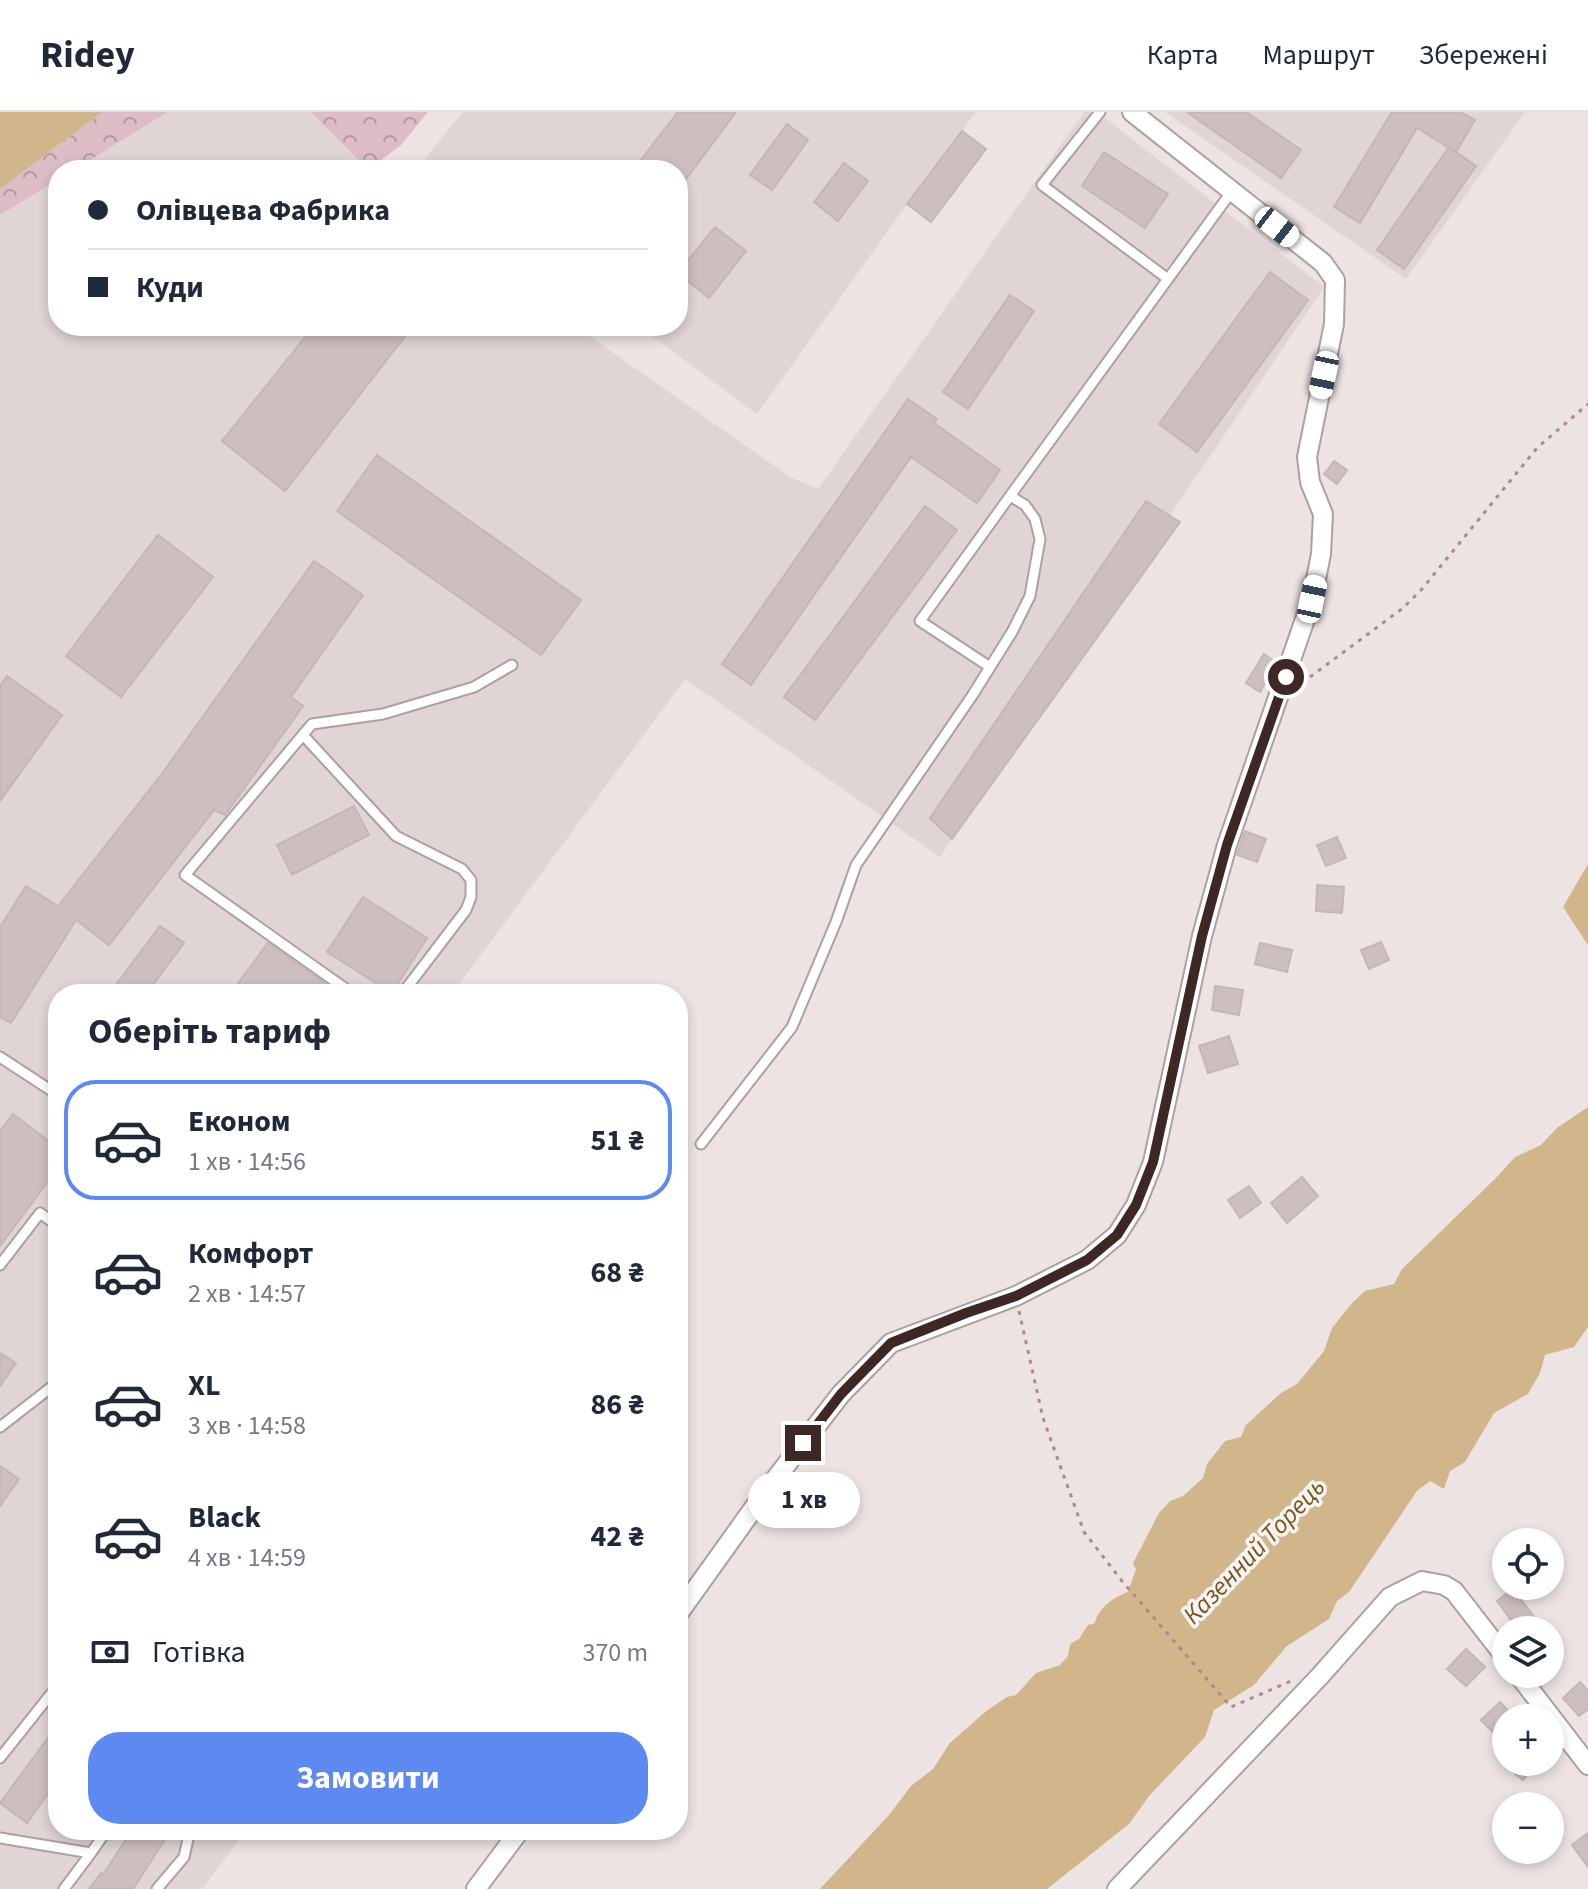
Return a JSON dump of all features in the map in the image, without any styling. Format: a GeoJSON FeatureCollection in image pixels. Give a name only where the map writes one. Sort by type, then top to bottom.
{"type":"FeatureCollection","features":[{"type":"Feature","properties":{"kind":"street"},"geometry":{"type":"LineString","coordinates":[[688,1600],[841,1394],[891,1343],[1016,1296],[1087,1260],[1117,1235],[1136,1205],[1153,1162],[1202,936],[1227,845],[1312,599],[1324,536],[1323,514],[1310,482],[1307,457],[1334,324],[1335,280],[1323,263],[1132,112]]}},
{"type":"Feature","properties":{"kind":"street"},"geometry":{"type":"LineString","coordinates":[[1117,1889],[1320,1676],[1390,1597],[1422,1581],[1444,1585],[1454,1591],[1492,1640]]}},
{"type":"Feature","properties":{"kind":"street"},"geometry":{"type":"LineString","coordinates":[[1529,1688],[1588,1765]]}},
{"type":"Feature","properties":{"kind":"street"},"geometry":{"type":"LineString","coordinates":[[476,1889],[513,1840]]}},
{"type":"Feature","properties":{"kind":"lane"},"geometry":{"type":"LineString","coordinates":[[1100,112],[1042,185],[1168,279]]}},
{"type":"Feature","properties":{"kind":"lane"},"geometry":{"type":"LineString","coordinates":[[990,667],[920,621],[1232,191]]}},
{"type":"Feature","properties":{"kind":"lane"},"geometry":{"type":"LineString","coordinates":[[701,1144],[792,1027],[856,865],[990,667],[1030,596],[1040,539],[1035,519],[1025,505],[1010,496]]}},
{"type":"Feature","properties":{"kind":"lane"},"geometry":{"type":"LineString","coordinates":[[339,984],[185,875],[312,724],[383,714],[474,687],[512,665]]}},
{"type":"Feature","properties":{"kind":"lane"},"geometry":{"type":"LineString","coordinates":[[303,735],[396,836],[462,869],[471,880],[471,897],[466,910],[410,984]]}},
{"type":"Feature","properties":{"kind":"lane"},"geometry":{"type":"LineString","coordinates":[[0,1057],[48,1088]]}},
{"type":"Feature","properties":{"kind":"lane"},"geometry":{"type":"LineString","coordinates":[[0,1265],[40,1213],[48,1219]]}},
{"type":"Feature","properties":{"kind":"lane"},"geometry":{"type":"LineString","coordinates":[[0,1427],[48,1390]]}},
{"type":"Feature","properties":{"kind":"lane"},"geometry":{"type":"LineString","coordinates":[[0,1758],[48,1705]]}},
{"type":"Feature","properties":{"kind":"lane"},"geometry":{"type":"LineString","coordinates":[[0,1838],[91,1853]]}},
{"type":"Feature","properties":{"kind":"lane"},"geometry":{"type":"LineString","coordinates":[[64,1889],[100,1840]]}},
{"type":"Feature","properties":{"kind":"lane"},"geometry":{"type":"LineString","coordinates":[[157,1889],[184,1857],[188,1840]]}},
{"type":"Feature","properties":{"kind":"path"},"geometry":{"type":"LineString","coordinates":[[1277,703],[1403,608],[1537,448],[1588,404]]}},
{"type":"Feature","properties":{"kind":"path"},"geometry":{"type":"LineString","coordinates":[[1016,1296],[1043,1418],[1084,1532],[1122,1581],[1231,1707],[1301,1677],[1320,1676]]}},
{"type":"Feature","properties":{"kind":"shaded area"},"geometry":{"type":"Polygon","coordinates":[[[168,112],[311,112],[358,160],[90,160],[168,112]]]}},
{"type":"Feature","properties":{"kind":"shaded area"},"geometry":{"type":"Polygon","coordinates":[[[463,112],[976,112],[757,414],[652,336],[688,336],[688,160],[423,160],[463,112]]]}},
{"type":"Feature","properties":{"kind":"shaded area"},"geometry":{"type":"Polygon","coordinates":[[[1084,112],[1097,112],[1324,287],[940,857],[685,679],[459,984],[48,984],[48,1840],[239,1840],[202,1889],[0,1889],[0,215],[48,186],[48,336],[589,336],[790,477],[818,489],[1084,112]]]}},
{"type":"Feature","properties":{"kind":"shaded area"},"geometry":{"type":"Polygon","coordinates":[[[1165,112],[1525,112],[1406,279],[1165,112]]]}},
{"type":"Feature","properties":{"kind":"green space"},"geometry":{"type":"Polygon","coordinates":[[[102,112],[168,112],[90,160],[48,160],[48,186],[0,215],[0,189],[102,112]]]}},
{"type":"Feature","properties":{"kind":"green space"},"geometry":{"type":"Polygon","coordinates":[[[311,112],[428,112],[401,145],[381,160],[358,160],[311,112]]]}},
{"type":"Feature","properties":{"kind":"water"},"geometry":{"type":"Polygon","coordinates":[[[0,112],[102,112],[0,189],[0,112]]]}},
{"type":"Feature","properties":{"kind":"water"},"geometry":{"type":"Polygon","coordinates":[[[1588,864],[1588,945],[1563,907],[1588,864]]]}},
{"type":"Feature","properties":{"kind":"water","name":"Казенний Торець"},"geometry":{"type":"Polygon","coordinates":[[[1588,1107],[1588,1327],[1574,1347],[1545,1355],[1540,1373],[1528,1394],[1494,1413],[1465,1462],[1450,1471],[1444,1489],[1430,1481],[1417,1491],[1349,1592],[1337,1601],[1329,1619],[1287,1646],[1254,1685],[1214,1710],[1205,1737],[1149,1796],[1129,1824],[1047,1889],[820,1889],[889,1815],[911,1786],[933,1769],[950,1743],[985,1712],[1007,1697],[1016,1695],[1036,1673],[1060,1665],[1068,1656],[1070,1644],[1079,1639],[1088,1625],[1095,1623],[1103,1608],[1128,1592],[1136,1569],[1133,1563],[1159,1513],[1170,1501],[1183,1496],[1203,1478],[1207,1464],[1225,1441],[1241,1437],[1246,1425],[1281,1393],[1297,1384],[1324,1351],[1332,1328],[1352,1303],[1365,1291],[1394,1284],[1402,1269],[1515,1157],[1541,1145],[1557,1128],[1588,1107]]]}},
{"type":"Feature","properties":{"kind":"building"},"geometry":{"type":"Polygon","coordinates":[[[678,112],[736,112],[688,177],[688,160],[641,160],[678,112]]]}},
{"type":"Feature","properties":{"kind":"building"},"geometry":{"type":"Polygon","coordinates":[[[1187,112],[1246,112],[1301,150],[1281,178],[1187,112]]]}},
{"type":"Feature","properties":{"kind":"building"},"geometry":{"type":"Polygon","coordinates":[[[1392,112],[1460,112],[1475,120],[1456,152],[1417,128],[1360,223],[1334,207],[1392,112]]]}},
{"type":"Feature","properties":{"kind":"building"},"geometry":{"type":"Polygon","coordinates":[[[787,124],[808,140],[772,190],[750,175],[787,124]]]}},
{"type":"Feature","properties":{"kind":"building"},"geometry":{"type":"Polygon","coordinates":[[[962,131],[986,149],[931,222],[907,204],[962,131]]]}},
{"type":"Feature","properties":{"kind":"building"},"geometry":{"type":"Polygon","coordinates":[[[1449,147],[1476,166],[1404,269],[1377,250],[1449,147]]]}},
{"type":"Feature","properties":{"kind":"building"},"geometry":{"type":"Polygon","coordinates":[[[1104,152],[1168,194],[1145,228],[1082,186],[1104,152]]]}},
{"type":"Feature","properties":{"kind":"building"},"geometry":{"type":"Polygon","coordinates":[[[844,163],[868,181],[838,221],[814,202],[844,163]]]}},
{"type":"Feature","properties":{"kind":"building"},"geometry":{"type":"Polygon","coordinates":[[[715,227],[746,251],[709,298],[688,281],[688,261],[715,227]]]}},
{"type":"Feature","properties":{"kind":"building"},"geometry":{"type":"Polygon","coordinates":[[[1270,272],[1308,300],[1197,452],[1159,424],[1270,272]]]}},
{"type":"Feature","properties":{"kind":"building"},"geometry":{"type":"Polygon","coordinates":[[[1010,295],[1034,311],[968,409],[943,392],[1010,295]]]}},
{"type":"Feature","properties":{"kind":"building"},"geometry":{"type":"Polygon","coordinates":[[[306,336],[405,336],[285,491],[222,441],[306,336]]]}},
{"type":"Feature","properties":{"kind":"building"},"geometry":{"type":"Polygon","coordinates":[[[908,399],[937,419],[934,423],[1000,470],[977,503],[911,457],[751,685],[722,664],[908,399]]]}},
{"type":"Feature","properties":{"kind":"building"},"geometry":{"type":"Polygon","coordinates":[[[377,455],[581,600],[541,655],[337,511],[377,455]]]}},
{"type":"Feature","properties":{"kind":"building"},"geometry":{"type":"Polygon","coordinates":[[[1334,461],[1347,470],[1337,484],[1324,474],[1334,461]]]}},
{"type":"Feature","properties":{"kind":"building"},"geometry":{"type":"Polygon","coordinates":[[[1146,501],[1180,522],[952,839],[930,818],[1146,501]]]}},
{"type":"Feature","properties":{"kind":"building"},"geometry":{"type":"Polygon","coordinates":[[[925,506],[957,530],[815,720],[784,697],[925,506]]]}},
{"type":"Feature","properties":{"kind":"building"},"geometry":{"type":"Polygon","coordinates":[[[158,535],[213,577],[121,697],[66,656],[158,535]]]}},
{"type":"Feature","properties":{"kind":"building"},"geometry":{"type":"Polygon","coordinates":[[[314,561],[363,595],[291,697],[303,706],[225,815],[214,810],[109,945],[76,920],[11,1023],[0,1017],[0,927],[26,886],[58,906],[164,771],[314,561]]]}},
{"type":"Feature","properties":{"kind":"building"},"geometry":{"type":"Polygon","coordinates":[[[1264,654],[1277,663],[1260,692],[1246,683],[1264,654]]]}},
{"type":"Feature","properties":{"kind":"building"},"geometry":{"type":"Polygon","coordinates":[[[7,676],[62,715],[0,801],[0,686],[7,676]]]}},
{"type":"Feature","properties":{"kind":"building"},"geometry":{"type":"Polygon","coordinates":[[[354,806],[369,835],[292,875],[277,845],[354,806]]]}},
{"type":"Feature","properties":{"kind":"building"},"geometry":{"type":"Polygon","coordinates":[[[1245,831],[1266,839],[1257,862],[1237,855],[1245,831]]]}},
{"type":"Feature","properties":{"kind":"building"},"geometry":{"type":"Polygon","coordinates":[[[1337,837],[1346,858],[1326,866],[1317,845],[1337,837]]]}},
{"type":"Feature","properties":{"kind":"building"},"geometry":{"type":"Polygon","coordinates":[[[1317,885],[1344,887],[1342,913],[1316,911],[1317,885]]]}},
{"type":"Feature","properties":{"kind":"building"},"geometry":{"type":"Polygon","coordinates":[[[363,897],[427,938],[398,984],[378,984],[327,952],[363,897]]]}},
{"type":"Feature","properties":{"kind":"building"},"geometry":{"type":"Polygon","coordinates":[[[160,926],[184,943],[153,984],[116,984],[160,926]]]}},
{"type":"Feature","properties":{"kind":"building"},"geometry":{"type":"Polygon","coordinates":[[[1381,942],[1389,960],[1369,969],[1361,950],[1381,942]]]}},
{"type":"Feature","properties":{"kind":"building"},"geometry":{"type":"Polygon","coordinates":[[[268,943],[325,984],[237,984],[268,943]]]}},
{"type":"Feature","properties":{"kind":"building"},"geometry":{"type":"Polygon","coordinates":[[[1260,943],[1292,950],[1287,972],[1255,964],[1260,943]]]}},
{"type":"Feature","properties":{"kind":"building"},"geometry":{"type":"Polygon","coordinates":[[[1215,986],[1243,990],[1239,1015],[1212,1010],[1215,986]]]}},
{"type":"Feature","properties":{"kind":"building"},"geometry":{"type":"Polygon","coordinates":[[[1229,1036],[1238,1064],[1208,1073],[1199,1046],[1229,1036]]]}},
{"type":"Feature","properties":{"kind":"building"},"geometry":{"type":"Polygon","coordinates":[[[13,1114],[48,1140],[48,1181],[0,1246],[0,1131],[13,1114]]]}},
{"type":"Feature","properties":{"kind":"building"},"geometry":{"type":"Polygon","coordinates":[[[1302,1177],[1318,1196],[1287,1223],[1271,1203],[1302,1177]]]}},
{"type":"Feature","properties":{"kind":"building"},"geometry":{"type":"Polygon","coordinates":[[[1249,1186],[1261,1203],[1240,1218],[1228,1200],[1249,1186]]]}},
{"type":"Feature","properties":{"kind":"building"},"geometry":{"type":"Polygon","coordinates":[[[0,1353],[16,1363],[0,1386],[0,1353]]]}},
{"type":"Feature","properties":{"kind":"building"},"geometry":{"type":"Polygon","coordinates":[[[0,1466],[19,1479],[0,1506],[0,1466]]]}},
{"type":"Feature","properties":{"kind":"building"},"geometry":{"type":"Polygon","coordinates":[[[1521,1600],[1533,1616],[1508,1616],[1497,1601],[1521,1600]]]}},
{"type":"Feature","properties":{"kind":"building"},"geometry":{"type":"Polygon","coordinates":[[[1466,1649],[1485,1667],[1466,1686],[1447,1669],[1466,1649]]]}},
{"type":"Feature","properties":{"kind":"building"},"geometry":{"type":"Polygon","coordinates":[[[1580,1682],[1588,1691],[1588,1709],[1579,1716],[1563,1698],[1580,1682]]]}},
{"type":"Feature","properties":{"kind":"building"},"geometry":{"type":"Polygon","coordinates":[[[1492,1710],[1492,1731],[1481,1720],[1492,1710]]]}},
{"type":"Feature","properties":{"kind":"building"},"geometry":{"type":"Polygon","coordinates":[[[48,1738],[48,1794],[27,1823],[0,1803],[48,1738]]]}},
{"type":"Feature","properties":{"kind":"building"},"geometry":{"type":"Polygon","coordinates":[[[1588,1833],[1588,1867],[1572,1845],[1588,1833]]]}},
{"type":"Feature","properties":{"kind":"building"},"geometry":{"type":"Polygon","coordinates":[[[126,1840],[165,1840],[133,1889],[89,1889],[101,1873],[103,1875],[126,1840]]]}},
{"type":"Feature","properties":{"kind":"route"},"geometry":{"type":"LineString","coordinates":[[803,1443],[841,1394],[891,1343],[1016,1296],[1087,1260],[1117,1235],[1136,1205],[1153,1162],[1202,936],[1227,845],[1286,677]]}}]}
